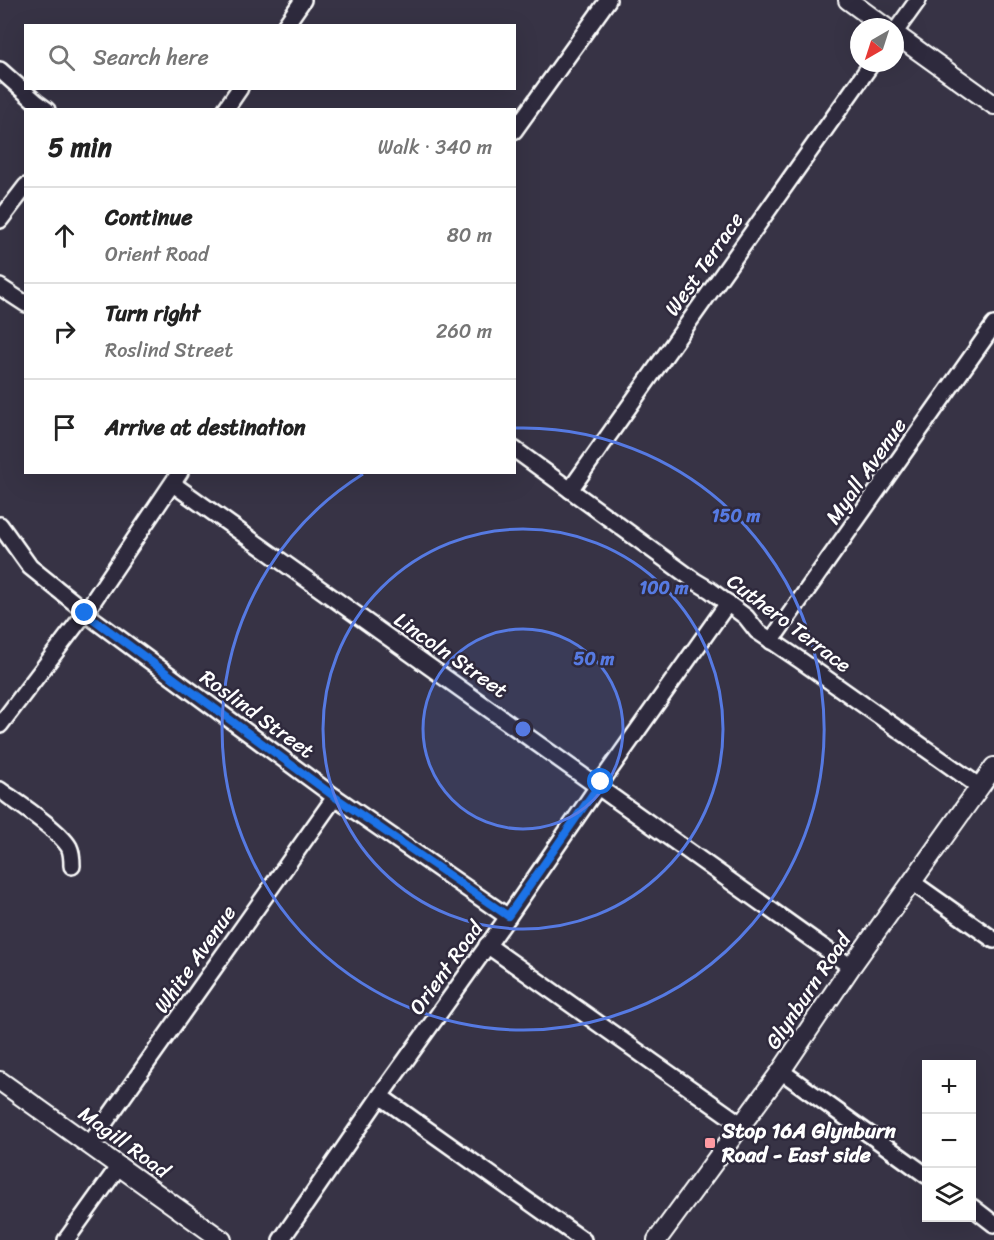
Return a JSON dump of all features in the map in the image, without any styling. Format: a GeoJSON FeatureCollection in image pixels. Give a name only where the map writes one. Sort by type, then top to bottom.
{"type":"FeatureCollection","features":[{"type":"Feature","properties":{"kind":"main road"},"geometry":{"type":"LineString","coordinates":[[848,0],[873,18]]}},
{"type":"Feature","properties":{"kind":"main road"},"geometry":{"type":"LineString","coordinates":[[904,40],[994,105]]}},
{"type":"Feature","properties":{"kind":"main road","name":"Glynburn Road"},"geometry":{"type":"LineString","coordinates":[[657,1240],[781,1071],[851,967],[994,767]]}},
{"type":"Feature","properties":{"kind":"main road","name":"Magill Road"},"geometry":{"type":"LineString","coordinates":[[0,1081],[222,1240]]}},
{"type":"Feature","properties":{"kind":"street"},"geometry":{"type":"LineString","coordinates":[[286,24],[303,0]]}},
{"type":"Feature","properties":{"kind":"street"},"geometry":{"type":"LineString","coordinates":[[516,128],[609,0]]}},
{"type":"Feature","properties":{"kind":"street"},"geometry":{"type":"LineString","coordinates":[[904,20],[918,0]]}},
{"type":"Feature","properties":{"kind":"street"},"geometry":{"type":"LineString","coordinates":[[0,70],[44,108]]}},
{"type":"Feature","properties":{"kind":"street","name":"West Terrace"},"geometry":{"type":"LineString","coordinates":[[570,490],[866,72]]}},
{"type":"Feature","properties":{"kind":"street"},"geometry":{"type":"LineString","coordinates":[[226,108],[239,90]]}},
{"type":"Feature","properties":{"kind":"street"},"geometry":{"type":"LineString","coordinates":[[0,220],[24,189]]}},
{"type":"Feature","properties":{"kind":"street"},"geometry":{"type":"LineString","coordinates":[[0,287],[24,303]]}},
{"type":"Feature","properties":{"kind":"street","name":"Myall Avenue"},"geometry":{"type":"LineString","coordinates":[[771,641],[994,324]]}},
{"type":"Feature","properties":{"kind":"street","name":"Cuthero Terrace"},"geometry":{"type":"LineString","coordinates":[[516,450],[728,603],[746,617],[757,631],[980,787]]}},
{"type":"Feature","properties":{"kind":"street"},"geometry":{"type":"LineString","coordinates":[[0,725],[85,613],[177,478]]}},
{"type":"Feature","properties":{"kind":"street","name":"Lincoln Street"},"geometry":{"type":"LineString","coordinates":[[177,478],[598,786],[851,967]]}},
{"type":"Feature","properties":{"kind":"street","name":"Roslind Street"},"geometry":{"type":"LineString","coordinates":[[0,525],[30,567],[85,613],[335,797],[508,916]]}},
{"type":"Feature","properties":{"kind":"street","name":"Orient Road"},"geometry":{"type":"LineString","coordinates":[[281,1240],[728,603]]}},
{"type":"Feature","properties":{"kind":"street"},"geometry":{"type":"LineString","coordinates":[[0,790],[66,842],[71,850],[72,866]]}},
{"type":"Feature","properties":{"kind":"street","name":"White Avenue"},"geometry":{"type":"LineString","coordinates":[[89,1145],[335,797]]}},
{"type":"Feature","properties":{"kind":"street"},"geometry":{"type":"LineString","coordinates":[[912,882],[994,940]]}},
{"type":"Feature","properties":{"kind":"street"},"geometry":{"type":"LineString","coordinates":[[487,945],[742,1125]]}},
{"type":"Feature","properties":{"kind":"street"},"geometry":{"type":"LineString","coordinates":[[781,1071],[922,1171]]}},
{"type":"Feature","properties":{"kind":"street"},"geometry":{"type":"LineString","coordinates":[[380,1096],[583,1240]]}},
{"type":"Feature","properties":{"kind":"street"},"geometry":{"type":"LineString","coordinates":[[66,1240],[119,1166]]}},
{"type":"Feature","properties":{"kind":"street"},"geometry":{"type":"LineString","coordinates":[[976,1210],[994,1224]]}},
{"type":"Feature","properties":{"kind":"place","name":"Stop 16A Glynburn Road - East side"},"geometry":{"type":"Point","coordinates":[710,1143]}},
{"type":"Feature","properties":{"kind":"route"},"geometry":{"type":"LineString","coordinates":[[85,613],[335,797],[508,916],[601,782]]}}]}
